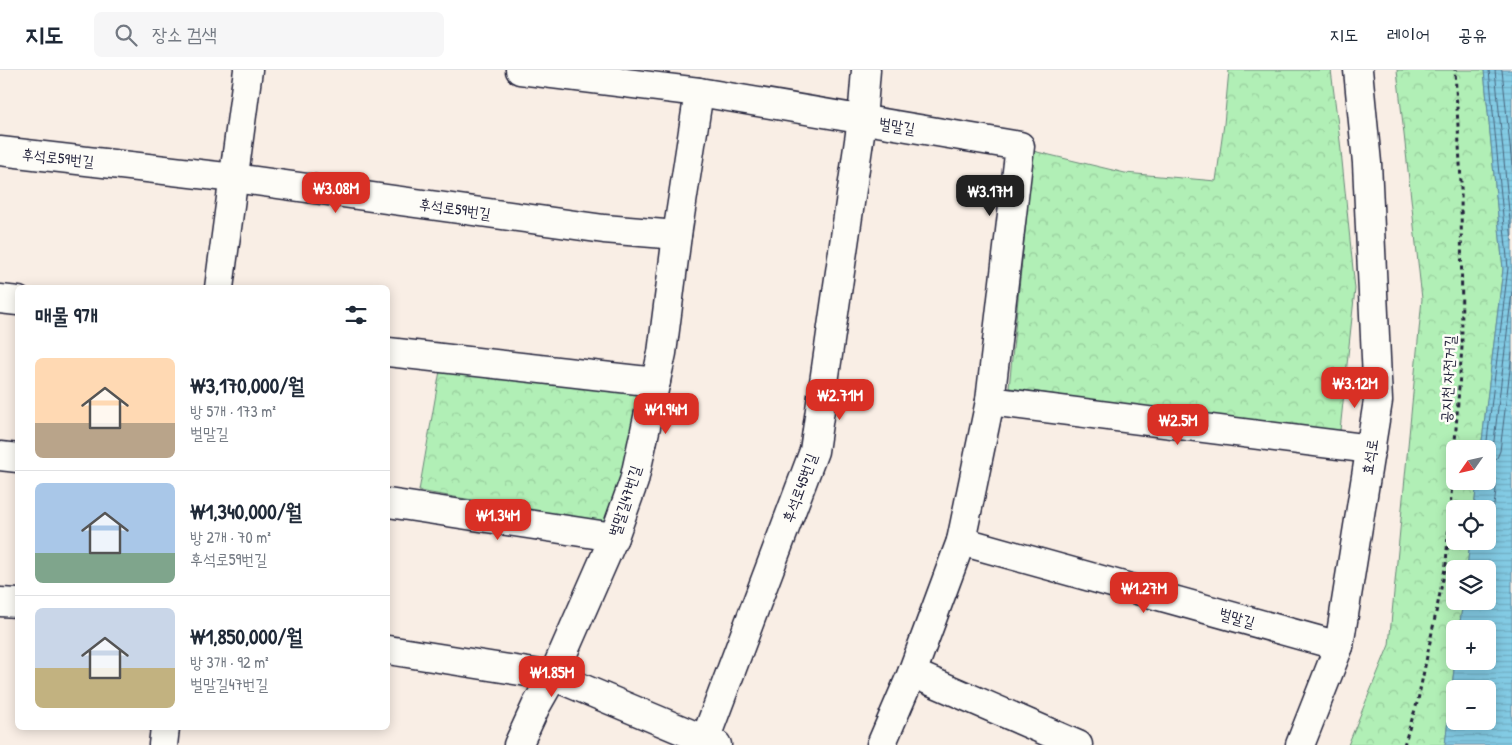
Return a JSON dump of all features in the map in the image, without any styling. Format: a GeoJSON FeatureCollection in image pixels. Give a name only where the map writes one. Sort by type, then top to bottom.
{"type":"FeatureCollection","features":[{"type":"Feature","properties":{"kind":"street"},"geometry":{"type":"LineString","coordinates":[[219,285],[248,70]]}},
{"type":"Feature","properties":{"kind":"street","name":"벌말길"},"geometry":{"type":"LineString","coordinates":[[520,70],[700,92],[1020,146],[990,401],[961,541],[912,673],[881,745]]}},
{"type":"Feature","properties":{"kind":"street","name":"후석로45번길"},"geometry":{"type":"LineString","coordinates":[[708,743],[814,451],[862,120],[866,70]]}},
{"type":"Feature","properties":{"kind":"street","name":"효석로"},"geometry":{"type":"LineString","coordinates":[[1300,745],[1339,646],[1378,401],[1366,163],[1358,70]]}},
{"type":"Feature","properties":{"kind":"street","name":"벌말길47번길"},"geometry":{"type":"LineString","coordinates":[[518,745],[536,706],[553,676],[614,537],[634,481],[662,353],[676,235],[700,92]]}},
{"type":"Feature","properties":{"kind":"street","name":"후석로59번길"},"geometry":{"type":"LineString","coordinates":[[0,152],[234,178],[604,229],[676,235]]}},
{"type":"Feature","properties":{"kind":"street"},"geometry":{"type":"LineString","coordinates":[[0,299],[15,302]]}},
{"type":"Feature","properties":{"kind":"street"},"geometry":{"type":"LineString","coordinates":[[390,352],[656,382]]}},
{"type":"Feature","properties":{"kind":"street"},"geometry":{"type":"LineString","coordinates":[[990,401],[1371,449]]}},
{"type":"Feature","properties":{"kind":"street"},"geometry":{"type":"LineString","coordinates":[[0,456],[15,458]]}},
{"type":"Feature","properties":{"kind":"street"},"geometry":{"type":"LineString","coordinates":[[390,503],[614,537]]}},
{"type":"Feature","properties":{"kind":"street","name":"벌말길"},"geometry":{"type":"LineString","coordinates":[[961,541],[1339,646]]}},
{"type":"Feature","properties":{"kind":"street"},"geometry":{"type":"LineString","coordinates":[[0,602],[15,603]]}},
{"type":"Feature","properties":{"kind":"street"},"geometry":{"type":"LineString","coordinates":[[390,650],[553,676],[708,743]]}},
{"type":"Feature","properties":{"kind":"street"},"geometry":{"type":"LineString","coordinates":[[912,673],[1078,745]]}},
{"type":"Feature","properties":{"kind":"street"},"geometry":{"type":"LineString","coordinates":[[163,745],[165,730]]}},
{"type":"Feature","properties":{"kind":"path","name":"공지천 자전거길"},"geometry":{"type":"LineString","coordinates":[[1404,745],[1418,700],[1446,564],[1448,544],[1462,347],[1461,182],[1455,70]]}},
{"type":"Feature","properties":{"kind":"green space"},"geometry":{"type":"Polygon","coordinates":[[[1229,70],[1331,70],[1355,289],[1339,440],[1213,417],[1009,388],[1033,151],[1125,173],[1216,181],[1229,70]]]}},
{"type":"Feature","properties":{"kind":"green space"},"geometry":{"type":"Polygon","coordinates":[[[1397,70],[1484,70],[1503,269],[1482,440],[1446,440],[1446,490],[1476,490],[1475,500],[1446,500],[1446,550],[1469,550],[1468,560],[1446,560],[1446,610],[1462,610],[1460,620],[1446,620],[1446,670],[1454,670],[1453,680],[1446,680],[1447,730],[1445,745],[1348,745],[1389,645],[1422,299],[1397,70]]]}},
{"type":"Feature","properties":{"kind":"green space"},"geometry":{"type":"Polygon","coordinates":[[[441,365],[638,391],[630,465],[608,523],[419,491],[441,365]]]}},
{"type":"Feature","properties":{"kind":"water"},"geometry":{"type":"Polygon","coordinates":[[[1484,70],[1512,70],[1512,745],[1445,745],[1447,730],[1496,730],[1496,680],[1453,680],[1454,670],[1496,670],[1496,620],[1460,620],[1462,610],[1496,610],[1496,560],[1468,560],[1469,550],[1496,550],[1496,500],[1475,500],[1476,490],[1496,490],[1496,440],[1482,440],[1503,269],[1484,70]]]}}]}
